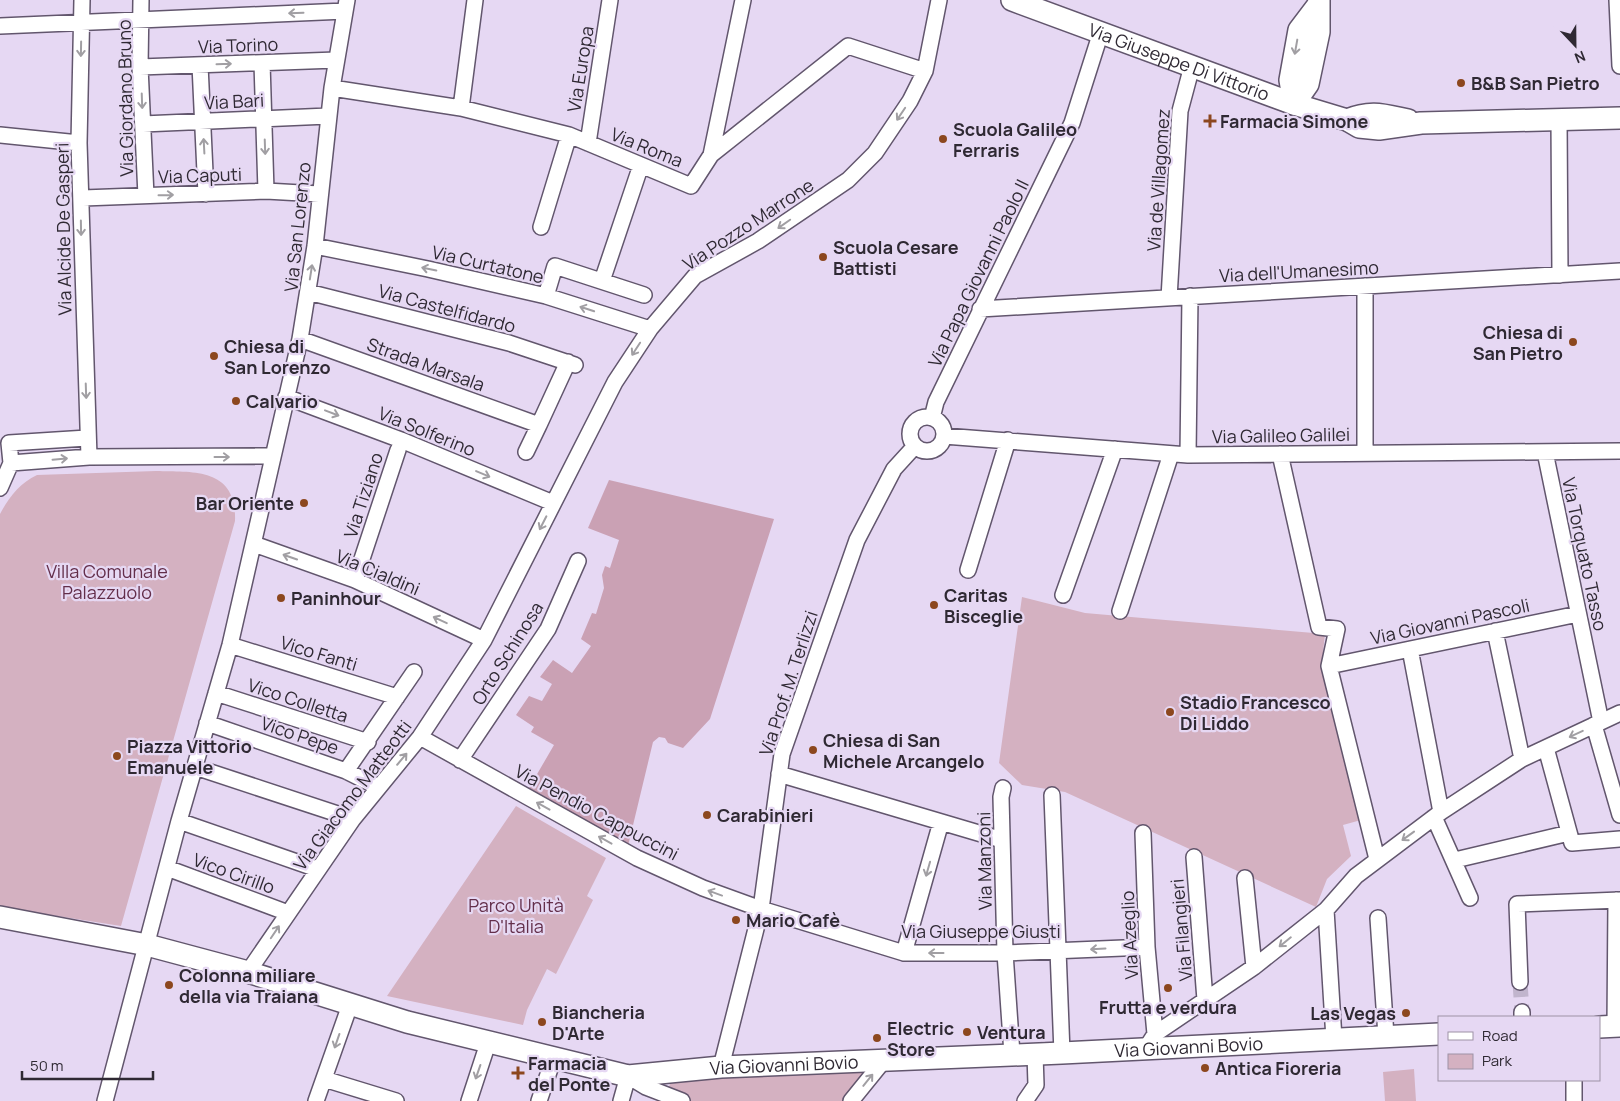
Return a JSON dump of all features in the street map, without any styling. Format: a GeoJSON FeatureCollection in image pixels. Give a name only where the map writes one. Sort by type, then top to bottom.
{"type":"FeatureCollection","features":[{"type":"Feature","properties":{"kind":"street","name":"Via Alcide De Gasperi"},"geometry":{"type":"LineString","coordinates":[[82,0],[79,143],[83,198],[80,210],[88,457]]}},
{"type":"Feature","properties":{"kind":"street","name":"Via Giordano Bruno"},"geometry":{"type":"LineString","coordinates":[[142,0],[140,67],[146,196]]}},
{"type":"Feature","properties":{"kind":"street"},"geometry":{"type":"LineString","coordinates":[[461,108],[475,0]]}},
{"type":"Feature","properties":{"kind":"street","name":"Via Europa"},"geometry":{"type":"LineString","coordinates":[[588,143],[610,0]]}},
{"type":"Feature","properties":{"kind":"street"},"geometry":{"type":"LineString","coordinates":[[711,155],[743,0]]}},
{"type":"Feature","properties":{"kind":"street","name":"Via Pozzo Marrone"},"geometry":{"type":"LineString","coordinates":[[484,640],[615,382],[650,329],[695,276],[758,242],[848,180],[875,152],[910,101],[925,71],[939,0]]}},
{"type":"Feature","properties":{"kind":"street","name":"Via Giuseppe Di Vittorio"},"geometry":{"type":"LineString","coordinates":[[1012,0],[1294,104],[1347,120],[1362,114],[1379,114],[1421,123],[1620,118]]}},
{"type":"Feature","properties":{"kind":"street"},"geometry":{"type":"LineString","coordinates":[[1617,0],[1620,66]]}},
{"type":"Feature","properties":{"kind":"street"},"geometry":{"type":"LineString","coordinates":[[1294,104],[1290,80],[1299,30],[1319,2]]}},
{"type":"Feature","properties":{"kind":"street"},"geometry":{"type":"LineString","coordinates":[[0,26],[346,6]]}},
{"type":"Feature","properties":{"kind":"street","name":"Via San Lorenzo"},"geometry":{"type":"LineString","coordinates":[[272,456],[300,339],[308,292],[315,246],[328,116],[346,6]]}},
{"type":"Feature","properties":{"kind":"street","name":"Via Papa Giovanni Paolo II"},"geometry":{"type":"LineString","coordinates":[[932,418],[936,402],[980,309],[1072,123],[1101,32]]}},
{"type":"Feature","properties":{"kind":"street","name":"Via Roma"},"geometry":{"type":"LineString","coordinates":[[332,88],[461,108],[569,135],[692,186],[711,155],[848,46],[925,71]]}},
{"type":"Feature","properties":{"kind":"street","name":"Via Torino"},"geometry":{"type":"LineString","coordinates":[[140,67],[336,60]]}},
{"type":"Feature","properties":{"kind":"street"},"geometry":{"type":"LineString","coordinates":[[262,63],[266,191]]}},
{"type":"Feature","properties":{"kind":"street"},"geometry":{"type":"LineString","coordinates":[[200,65],[206,194]]}},
{"type":"Feature","properties":{"kind":"street","name":"Via de Villagomez"},"geometry":{"type":"LineString","coordinates":[[1169,298],[1180,111],[1192,66]]}},
{"type":"Feature","properties":{"kind":"street","name":"Via Bari"},"geometry":{"type":"LineString","coordinates":[[142,124],[328,116]]}},
{"type":"Feature","properties":{"kind":"street"},"geometry":{"type":"LineString","coordinates":[[1559,120],[1560,275]]}},
{"type":"Feature","properties":{"kind":"street"},"geometry":{"type":"LineString","coordinates":[[0,135],[79,143]]}},
{"type":"Feature","properties":{"kind":"street"},"geometry":{"type":"LineString","coordinates":[[540,227],[569,135]]}},
{"type":"Feature","properties":{"kind":"street"},"geometry":{"type":"LineString","coordinates":[[602,281],[641,165]]}},
{"type":"Feature","properties":{"kind":"street","name":"Via Caputi"},"geometry":{"type":"LineString","coordinates":[[83,198],[266,191],[319,194]]}},
{"type":"Feature","properties":{"kind":"street","name":"Via Curtatone"},"geometry":{"type":"LineString","coordinates":[[315,246],[546,296],[650,329]]}},
{"type":"Feature","properties":{"kind":"street"},"geometry":{"type":"LineString","coordinates":[[546,296],[555,266],[644,295]]}},
{"type":"Feature","properties":{"kind":"street","name":"Via dell'Umanesimo"},"geometry":{"type":"LineString","coordinates":[[980,309],[1620,271]]}},
{"type":"Feature","properties":{"kind":"street"},"geometry":{"type":"LineString","coordinates":[[1365,286],[1366,454]]}},
{"type":"Feature","properties":{"kind":"street","name":"Via Castelfidardo"},"geometry":{"type":"LineString","coordinates":[[308,292],[509,343],[572,364],[539,425]]}},
{"type":"Feature","properties":{"kind":"street"},"geometry":{"type":"LineString","coordinates":[[1188,455],[1190,296]]}},
{"type":"Feature","properties":{"kind":"street","name":"Strada Marsala"},"geometry":{"type":"LineString","coordinates":[[300,339],[539,425]]}},
{"type":"Feature","properties":{"kind":"street","name":"Via Solferino"},"geometry":{"type":"LineString","coordinates":[[286,397],[401,440],[553,503]]}},
{"type":"Feature","properties":{"kind":"street"},"geometry":{"type":"LineString","coordinates":[[932,418],[942,426],[944,436],[939,446],[934,450],[923,451],[915,446],[911,439],[912,427],[919,420],[932,418]]}},
{"type":"Feature","properties":{"kind":"street"},"geometry":{"type":"LineString","coordinates":[[526,452],[539,425]]}},
{"type":"Feature","properties":{"kind":"street","name":"Via Galileo Galilei"},"geometry":{"type":"LineString","coordinates":[[944,436],[1188,455],[1620,452]]}},
{"type":"Feature","properties":{"kind":"street"},"geometry":{"type":"LineString","coordinates":[[0,488],[11,463],[5,442],[87,438]]}},
{"type":"Feature","properties":{"kind":"street"},"geometry":{"type":"LineString","coordinates":[[968,570],[1008,440]]}},
{"type":"Feature","properties":{"kind":"street","name":"Via Prof. M. Terlizzi"},"geometry":{"type":"LineString","coordinates":[[721,1067],[761,909],[782,754],[857,540],[894,469],[915,446]]}},
{"type":"Feature","properties":{"kind":"street"},"geometry":{"type":"LineString","coordinates":[[1063,595],[1115,449]]}},
{"type":"Feature","properties":{"kind":"street","name":"Via Tiziano"},"geometry":{"type":"LineString","coordinates":[[355,580],[398,450]]}},
{"type":"Feature","properties":{"kind":"street","name":"Via Torquato Tasso"},"geometry":{"type":"LineString","coordinates":[[1544,452],[1578,614],[1598,724],[1620,815]]}},
{"type":"Feature","properties":{"kind":"street"},"geometry":{"type":"LineString","coordinates":[[1120,611],[1171,454]]}},
{"type":"Feature","properties":{"kind":"street"},"geometry":{"type":"LineString","coordinates":[[1280,454],[1318,627],[1337,629],[1329,666],[1377,859]]}},
{"type":"Feature","properties":{"kind":"street"},"geometry":{"type":"LineString","coordinates":[[11,463],[88,457],[272,456],[254,544],[230,645],[167,868],[105,1101]]}},
{"type":"Feature","properties":{"kind":"street","name":"Via Cialdini"},"geometry":{"type":"LineString","coordinates":[[254,544],[355,580],[484,640]]}},
{"type":"Feature","properties":{"kind":"street","name":"Orto Schinosa"},"geometry":{"type":"LineString","coordinates":[[460,760],[548,628],[578,561]]}},
{"type":"Feature","properties":{"kind":"street","name":"Via Giovanni Pascoli"},"geometry":{"type":"LineString","coordinates":[[1329,666],[1578,614]]}},
{"type":"Feature","properties":{"kind":"street"},"geometry":{"type":"LineString","coordinates":[[1495,631],[1522,759]]}},
{"type":"Feature","properties":{"kind":"street","name":"Via Giacomo Matteotti"},"geometry":{"type":"LineString","coordinates":[[248,972],[353,819],[420,738],[484,640]]}},
{"type":"Feature","properties":{"kind":"street","name":"Vico Fanti"},"geometry":{"type":"LineString","coordinates":[[230,645],[397,696]]}},
{"type":"Feature","properties":{"kind":"street"},"geometry":{"type":"LineString","coordinates":[[1410,649],[1438,814],[1470,898]]}},
{"type":"Feature","properties":{"kind":"street"},"geometry":{"type":"LineString","coordinates":[[346,771],[368,742],[414,672]]}},
{"type":"Feature","properties":{"kind":"street","name":"Vico Colletta"},"geometry":{"type":"LineString","coordinates":[[216,694],[368,742]]}},
{"type":"Feature","properties":{"kind":"street"},"geometry":{"type":"LineString","coordinates":[[1151,1041],[1205,1000],[1254,967],[1326,910],[1356,876],[1438,814],[1522,759],[1620,713]]}},
{"type":"Feature","properties":{"kind":"street","name":"Vico Pepe"},"geometry":{"type":"LineString","coordinates":[[207,723],[346,771],[378,787]]}},
{"type":"Feature","properties":{"kind":"street","name":"Via Pendio Cappuccini"},"geometry":{"type":"LineString","coordinates":[[420,738],[637,858],[703,888],[761,909]]}},
{"type":"Feature","properties":{"kind":"street"},"geometry":{"type":"LineString","coordinates":[[1546,748],[1570,838]]}},
{"type":"Feature","properties":{"kind":"street"},"geometry":{"type":"LineString","coordinates":[[195,767],[353,819]]}},
{"type":"Feature","properties":{"kind":"street"},"geometry":{"type":"LineString","coordinates":[[779,774],[1002,840]]}},
{"type":"Feature","properties":{"kind":"street","name":"Via Manzoni"},"geometry":{"type":"LineString","coordinates":[[1003,788],[1002,840],[1005,953],[1012,1054]]}},
{"type":"Feature","properties":{"kind":"street"},"geometry":{"type":"LineString","coordinates":[[1052,795],[1060,951],[1062,1053]]}},
{"type":"Feature","properties":{"kind":"street"},"geometry":{"type":"LineString","coordinates":[[180,821],[317,869]]}},
{"type":"Feature","properties":{"kind":"street"},"geometry":{"type":"LineString","coordinates":[[904,953],[941,822]]}},
{"type":"Feature","properties":{"kind":"street","name":"Via Azeglio"},"geometry":{"type":"LineString","coordinates":[[1143,833],[1151,1041]]}},
{"type":"Feature","properties":{"kind":"street"},"geometry":{"type":"LineString","coordinates":[[1454,860],[1570,838],[1620,839]]}},
{"type":"Feature","properties":{"kind":"street","name":"Via Filangieri"},"geometry":{"type":"LineString","coordinates":[[1194,857],[1205,1000]]}},
{"type":"Feature","properties":{"kind":"street","name":"Vico Cirillo"},"geometry":{"type":"LineString","coordinates":[[167,868],[288,913]]}},
{"type":"Feature","properties":{"kind":"street"},"geometry":{"type":"LineString","coordinates":[[1246,878],[1254,967]]}},
{"type":"Feature","properties":{"kind":"street"},"geometry":{"type":"LineString","coordinates":[[1520,982],[1517,904],[1618,900],[1611,1027]]}},
{"type":"Feature","properties":{"kind":"street","name":"Via Giuseppe Giusti"},"geometry":{"type":"LineString","coordinates":[[761,909],[904,953],[1005,953],[1147,947]]}},
{"type":"Feature","properties":{"kind":"street"},"geometry":{"type":"LineString","coordinates":[[1326,910],[1334,1038]]}},
{"type":"Feature","properties":{"kind":"street","name":"Via Giovanni Bovio"},"geometry":{"type":"LineString","coordinates":[[0,917],[147,945],[351,1002],[407,1022],[628,1076],[721,1067],[1062,1053],[1151,1041],[1438,1034]]}},
{"type":"Feature","properties":{"kind":"street"},"geometry":{"type":"LineString","coordinates":[[1378,918],[1386,1036]]}},
{"type":"Feature","properties":{"kind":"street"},"geometry":{"type":"LineString","coordinates":[[316,1101],[351,1002]]}},
{"type":"Feature","properties":{"kind":"street"},"geometry":{"type":"LineString","coordinates":[[469,1101],[488,1043]]}},
{"type":"Feature","properties":{"kind":"street"},"geometry":{"type":"LineString","coordinates":[[1025,1101],[1036,1085],[1035,1054]]}},
{"type":"Feature","properties":{"kind":"street"},"geometry":{"type":"LineString","coordinates":[[539,1101],[554,1058]]}},
{"type":"Feature","properties":{"kind":"street"},"geometry":{"type":"LineString","coordinates":[[852,1101],[885,1059]]}},
{"type":"Feature","properties":{"kind":"street"},"geometry":{"type":"LineString","coordinates":[[621,1101],[628,1076],[646,1087],[682,1101]]}},
{"type":"Feature","properties":{"kind":"street"},"geometry":{"type":"LineString","coordinates":[[324,1079],[396,1101]]}},
{"type":"Feature","properties":{"kind":"street"},"geometry":{"type":"LineString","coordinates":[[1574,1081],[1574,1101]]}},
{"type":"Feature","properties":{"kind":"green space","name":"Villa Comunale Palazzuolo"},"geometry":{"type":"Polygon","coordinates":[[[156,471],[199,473],[221,482],[229,491],[234,504],[235,521],[121,926],[0,907],[0,514],[15,491],[37,475],[156,471]]]}},
{"type":"Feature","properties":{"kind":"green space","name":"Stadio Francesco Di Liddo"},"geometry":{"type":"Polygon","coordinates":[[[1022,597],[1085,613],[1325,634],[1322,661],[1361,820],[1343,825],[1351,856],[1327,879],[1316,907],[1065,792],[1022,785],[999,763],[1022,597]]]}},
{"type":"Feature","properties":{"kind":"green space","name":"Parco Unità D'Italia"},"geometry":{"type":"Polygon","coordinates":[[[516,806],[606,858],[587,896],[593,900],[556,974],[547,969],[527,1010],[523,1025],[387,996],[516,806]]]}},
{"type":"Feature","properties":{"kind":"green space"},"geometry":{"type":"Polygon","coordinates":[[[885,1059],[851,1101],[682,1101],[667,1095],[673,1072],[885,1059]]]}},
{"type":"Feature","properties":{"kind":"green space"},"geometry":{"type":"Polygon","coordinates":[[[1414,1069],[1416,1101],[1385,1101],[1383,1072],[1414,1069]]]}},
{"type":"Feature","properties":{"kind":"shaded area"},"geometry":{"type":"Polygon","coordinates":[[[609,480],[774,519],[710,719],[683,748],[668,743],[665,738],[659,737],[653,742],[628,846],[529,788],[554,745],[531,732],[534,727],[516,715],[529,696],[542,701],[552,684],[540,677],[553,660],[572,673],[591,646],[581,639],[592,613],[596,614],[604,588],[602,575],[605,566],[610,568],[619,540],[588,528],[609,480]]]}},
{"type":"Feature","properties":{"kind":"tunnel"},"geometry":{"type":"LineString","coordinates":[[1520,982],[1522,1012]]}},
{"type":"Feature","properties":{"kind":"place","name":"B&B San Pietro"},"geometry":{"type":"Point","coordinates":[1461,83]}},
{"type":"Feature","properties":{"kind":"place","name":"Farmacia Simone"},"geometry":{"type":"Point","coordinates":[1210,121]}},
{"type":"Feature","properties":{"kind":"place","name":"Scuola Galileo Ferraris"},"geometry":{"type":"Point","coordinates":[943,139]}},
{"type":"Feature","properties":{"kind":"place","name":"Scuola Cesare Battisti"},"geometry":{"type":"Point","coordinates":[823,257]}},
{"type":"Feature","properties":{"kind":"place","name":"Chiesa di San Pietro"},"geometry":{"type":"Point","coordinates":[1573,342]}},
{"type":"Feature","properties":{"kind":"place","name":"Chiesa di San Lorenzo"},"geometry":{"type":"Point","coordinates":[214,356]}},
{"type":"Feature","properties":{"kind":"place","name":"Calvario"},"geometry":{"type":"Point","coordinates":[236,401]}},
{"type":"Feature","properties":{"kind":"place","name":"Bar Oriente"},"geometry":{"type":"Point","coordinates":[304,503]}},
{"type":"Feature","properties":{"kind":"place","name":"Paninhour"},"geometry":{"type":"Point","coordinates":[281,598]}},
{"type":"Feature","properties":{"kind":"place","name":"Caritas Bisceglie"},"geometry":{"type":"Point","coordinates":[934,605]}},
{"type":"Feature","properties":{"kind":"place","name":"Stadio Francesco Di Liddo"},"geometry":{"type":"Point","coordinates":[1170,712]}},
{"type":"Feature","properties":{"kind":"place","name":"Chiesa di San Michele Arcangelo"},"geometry":{"type":"Point","coordinates":[813,750]}},
{"type":"Feature","properties":{"kind":"place","name":"Piazza Vittorio Emanuele"},"geometry":{"type":"Point","coordinates":[117,756]}},
{"type":"Feature","properties":{"kind":"place","name":"Carabinieri"},"geometry":{"type":"Point","coordinates":[707,815]}},
{"type":"Feature","properties":{"kind":"place","name":"Mario Cafè"},"geometry":{"type":"Point","coordinates":[736,920]}},
{"type":"Feature","properties":{"kind":"place","name":"Colonna miliare della via Traiana"},"geometry":{"type":"Point","coordinates":[169,985]}},
{"type":"Feature","properties":{"kind":"place","name":"Frutta e verdura"},"geometry":{"type":"Point","coordinates":[1168,988]}},
{"type":"Feature","properties":{"kind":"place","name":"Las Vegas"},"geometry":{"type":"Point","coordinates":[1406,1013]}},
{"type":"Feature","properties":{"kind":"place","name":"Biancheria D'Arte"},"geometry":{"type":"Point","coordinates":[542,1022]}},
{"type":"Feature","properties":{"kind":"place","name":"Ventura"},"geometry":{"type":"Point","coordinates":[967,1032]}},
{"type":"Feature","properties":{"kind":"place","name":"Electric Store"},"geometry":{"type":"Point","coordinates":[877,1038]}},
{"type":"Feature","properties":{"kind":"place","name":"Antica Fioreria"},"geometry":{"type":"Point","coordinates":[1205,1068]}},
{"type":"Feature","properties":{"kind":"place","name":"Farmacia del Ponte"},"geometry":{"type":"Point","coordinates":[518,1073]}}]}
